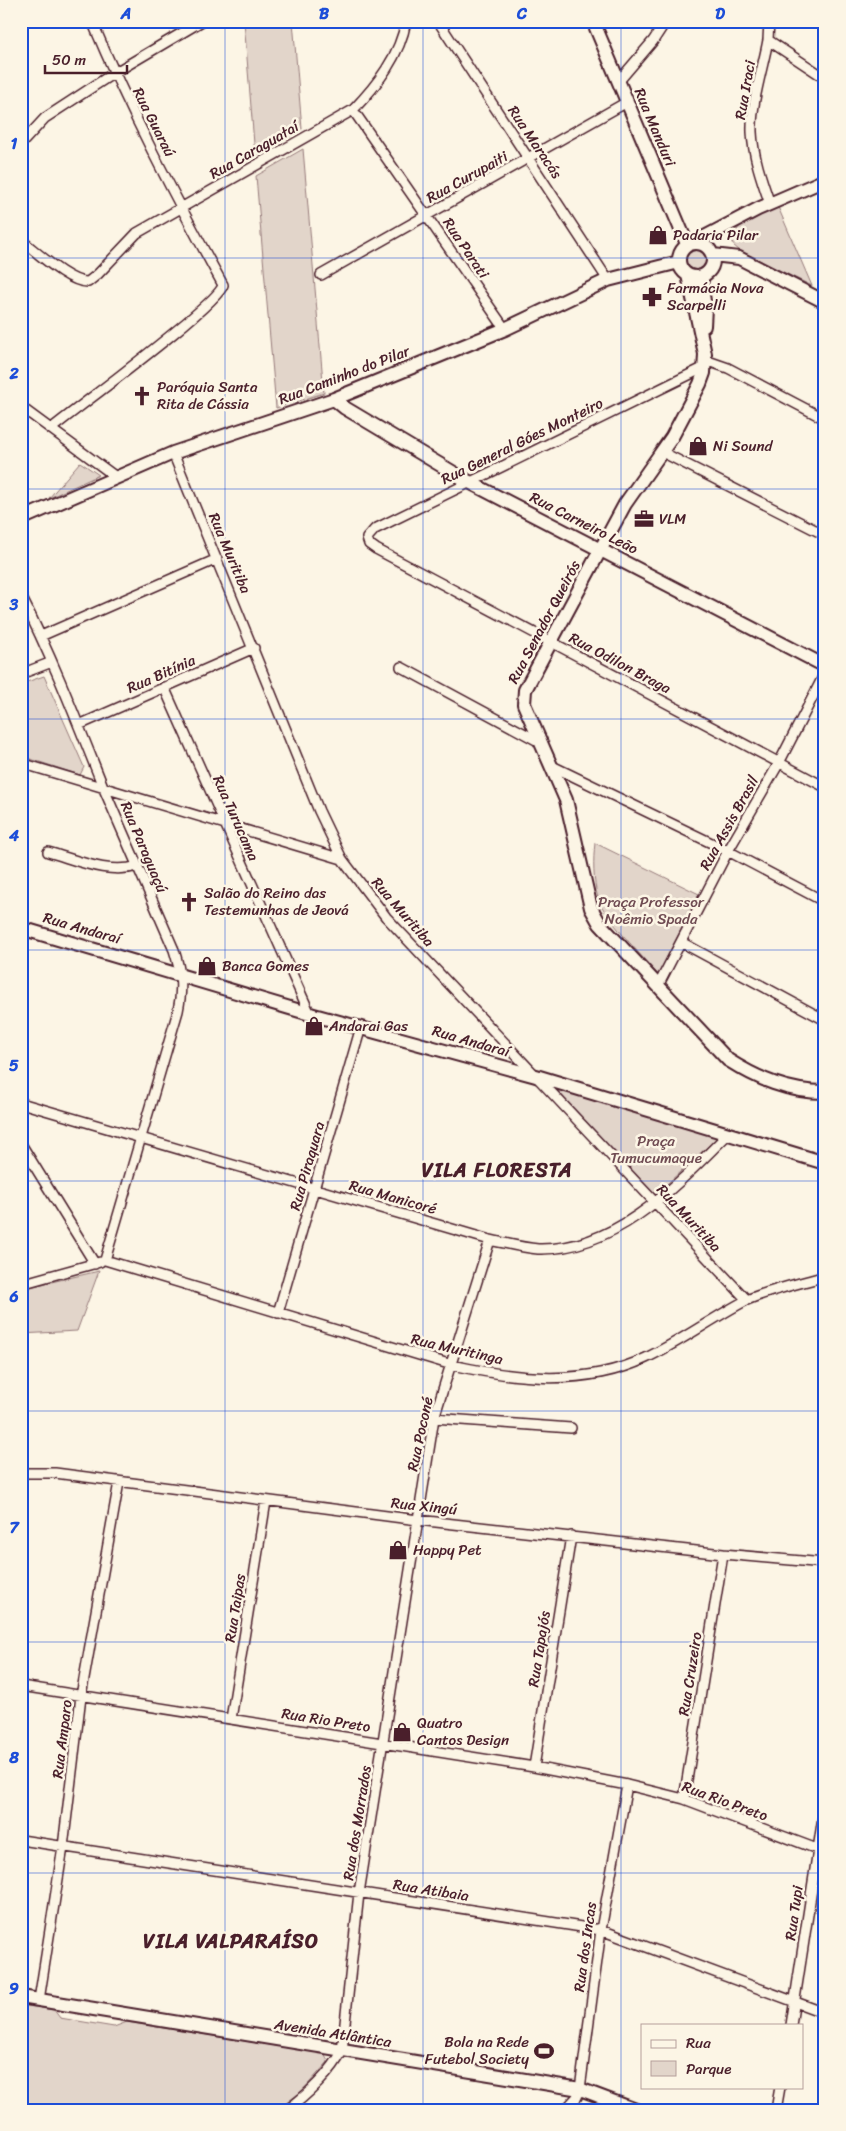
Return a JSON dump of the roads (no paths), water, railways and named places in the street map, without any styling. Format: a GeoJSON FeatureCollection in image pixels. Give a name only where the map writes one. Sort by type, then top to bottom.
{"type":"FeatureCollection","features":[{"type":"Feature","properties":{"kind":"street","name":"Rua Guaraú"},"geometry":{"type":"LineString","coordinates":[[50,429],[192,319],[222,290],[223,285],[181,208],[114,74],[92,21]]}},
{"type":"Feature","properties":{"kind":"street"},"geometry":{"type":"LineString","coordinates":[[21,144],[45,118],[202,21]]}},
{"type":"Feature","properties":{"kind":"street","name":"Rua Caraguataí"},"geometry":{"type":"LineString","coordinates":[[21,240],[68,276],[78,281],[88,282],[101,271],[130,238],[353,110],[370,93],[392,60],[401,41],[406,21]]}},
{"type":"Feature","properties":{"kind":"street","name":"Rua Maracás"},"geometry":{"type":"LineString","coordinates":[[438,21],[530,157],[608,280]]}},
{"type":"Feature","properties":{"kind":"street","name":"Rua Manduri"},"geometry":{"type":"LineString","coordinates":[[593,21],[618,82],[691,243]]}},
{"type":"Feature","properties":{"kind":"street"},"geometry":{"type":"LineString","coordinates":[[618,82],[653,41],[666,21]]}},
{"type":"Feature","properties":{"kind":"street","name":"Rua Iraci"},"geometry":{"type":"LineString","coordinates":[[769,21],[768,40],[752,132],[759,171],[770,204]]}},
{"type":"Feature","properties":{"kind":"street"},"geometry":{"type":"LineString","coordinates":[[768,40],[825,78]]}},
{"type":"Feature","properties":{"kind":"street","name":"Rua Curupaiti"},"geometry":{"type":"LineString","coordinates":[[321,275],[627,102]]}},
{"type":"Feature","properties":{"kind":"street","name":"Rua Parati"},"geometry":{"type":"LineString","coordinates":[[353,110],[505,329]]}},
{"type":"Feature","properties":{"kind":"street"},"geometry":{"type":"LineString","coordinates":[[823,183],[770,204],[691,243],[680,251],[679,262],[681,269],[688,275],[702,336],[705,364],[728,368],[825,420]]}},
{"type":"Feature","properties":{"kind":"street"},"geometry":{"type":"LineString","coordinates":[[702,336],[705,312],[701,283],[703,276],[710,270],[712,254],[723,234],[736,221]]}},
{"type":"Feature","properties":{"kind":"street"},"geometry":{"type":"LineString","coordinates":[[691,243],[705,245],[712,254],[739,258],[825,302]]}},
{"type":"Feature","properties":{"kind":"street","name":"Rua Caminho do Pilar"},"geometry":{"type":"LineString","coordinates":[[21,519],[173,454],[334,399],[505,329],[608,280],[679,262]]}},
{"type":"Feature","properties":{"kind":"street"},"geometry":{"type":"LineString","coordinates":[[688,275],[703,276]]}},
{"type":"Feature","properties":{"kind":"street","name":"Rua Senador Queirós"},"geometry":{"type":"LineString","coordinates":[[705,364],[698,390],[662,452],[625,504],[551,641],[526,690],[523,700],[538,741],[566,800],[592,908],[600,924],[728,1060],[751,1075],[772,1084],[808,1092],[825,1092]]}},
{"type":"Feature","properties":{"kind":"street","name":"Rua General Góes Monteiro"},"geometry":{"type":"LineString","coordinates":[[376,549],[369,544],[367,538],[375,529],[705,364]]}},
{"type":"Feature","properties":{"kind":"street","name":"Rua Carneiro Leão"},"geometry":{"type":"LineString","coordinates":[[334,399],[344,408],[469,482],[825,666]]}},
{"type":"Feature","properties":{"kind":"street"},"geometry":{"type":"LineString","coordinates":[[21,407],[116,477]]}},
{"type":"Feature","properties":{"kind":"street"},"geometry":{"type":"LineString","coordinates":[[662,452],[825,535]]}},
{"type":"Feature","properties":{"kind":"street","name":"Rua Muritiba"},"geometry":{"type":"LineString","coordinates":[[173,454],[320,811],[342,859],[386,917],[747,1300]]}},
{"type":"Feature","properties":{"kind":"street","name":"Rua Odilon Braga"},"geometry":{"type":"LineString","coordinates":[[376,549],[825,787]]}},
{"type":"Feature","properties":{"kind":"street"},"geometry":{"type":"LineString","coordinates":[[41,636],[217,559]]}},
{"type":"Feature","properties":{"kind":"street","name":"Rua Paraguaçú"},"geometry":{"type":"LineString","coordinates":[[21,596],[41,636],[80,725],[104,788],[174,950],[181,975],[181,996],[178,1011],[104,1260]]}},
{"type":"Feature","properties":{"kind":"street","name":"Rua Bitínia"},"geometry":{"type":"LineString","coordinates":[[80,725],[254,648]]}},
{"type":"Feature","properties":{"kind":"street"},"geometry":{"type":"LineString","coordinates":[[21,674],[52,662]]}},
{"type":"Feature","properties":{"kind":"street"},"geometry":{"type":"LineString","coordinates":[[401,667],[538,741]]}},
{"type":"Feature","properties":{"kind":"street","name":"Rua Assis Brasil"},"geometry":{"type":"LineString","coordinates":[[658,986],[728,851],[779,763],[825,673]]}},
{"type":"Feature","properties":{"kind":"street","name":"Rua Turucama"},"geometry":{"type":"LineString","coordinates":[[164,687],[310,1014]]}},
{"type":"Feature","properties":{"kind":"street"},"geometry":{"type":"LineString","coordinates":[[21,763],[342,859]]}},
{"type":"Feature","properties":{"kind":"street"},"geometry":{"type":"LineString","coordinates":[[549,764],[728,851],[825,902]]}},
{"type":"Feature","properties":{"kind":"street"},"geometry":{"type":"LineString","coordinates":[[48,852],[110,870],[125,870],[138,866]]}},
{"type":"Feature","properties":{"kind":"street","name":"Rua Andaraí"},"geometry":{"type":"LineString","coordinates":[[21,928],[310,1014],[536,1076],[825,1163]]}},
{"type":"Feature","properties":{"kind":"street"},"geometry":{"type":"LineString","coordinates":[[681,942],[825,1020]]}},
{"type":"Feature","properties":{"kind":"street","name":"Rua Piraquara"},"geometry":{"type":"LineString","coordinates":[[278,1313],[361,1027]]}},
{"type":"Feature","properties":{"kind":"street","name":"Rua Manicoré"},"geometry":{"type":"LineString","coordinates":[[21,1103],[490,1240],[538,1249],[560,1247],[584,1241],[618,1228],[655,1201],[728,1134]]}},
{"type":"Feature","properties":{"kind":"street"},"geometry":{"type":"LineString","coordinates":[[21,1144],[95,1264]]}},
{"type":"Feature","properties":{"kind":"street","name":"Rua Poconé"},"geometry":{"type":"LineString","coordinates":[[418,1520],[434,1418],[490,1240]]}},
{"type":"Feature","properties":{"kind":"street"},"geometry":{"type":"LineString","coordinates":[[21,1284],[104,1260]]}},
{"type":"Feature","properties":{"kind":"street","name":"Rua Muritinga"},"geometry":{"type":"LineString","coordinates":[[104,1260],[452,1364],[491,1373],[547,1379],[617,1369],[645,1359],[747,1300],[825,1276]]}},
{"type":"Feature","properties":{"kind":"street"},"geometry":{"type":"LineString","coordinates":[[434,1418],[571,1428]]}},
{"type":"Feature","properties":{"kind":"street","name":"Rua Xingú"},"geometry":{"type":"LineString","coordinates":[[21,1473],[55,1473],[418,1520],[723,1554],[825,1563]]}},
{"type":"Feature","properties":{"kind":"street","name":"Rua Amparo"},"geometry":{"type":"LineString","coordinates":[[39,2000],[63,1847],[81,1696],[119,1482]]}},
{"type":"Feature","properties":{"kind":"street","name":"Rua Taipas"},"geometry":{"type":"LineString","coordinates":[[231,1719],[266,1501]]}},
{"type":"Feature","properties":{"kind":"street","name":"Rua dos Morrados"},"geometry":{"type":"LineString","coordinates":[[287,2110],[311,2089],[336,2062],[342,2051],[359,1893],[418,1520]]}},
{"type":"Feature","properties":{"kind":"street","name":"Rua Tapajós"},"geometry":{"type":"LineString","coordinates":[[534,1767],[571,1536]]}},
{"type":"Feature","properties":{"kind":"street","name":"Rua Cruzeiro"},"geometry":{"type":"LineString","coordinates":[[684,1799],[723,1554]]}},
{"type":"Feature","properties":{"kind":"street","name":"Rua Rio Preto"},"geometry":{"type":"LineString","coordinates":[[21,1686],[534,1767],[627,1785],[684,1799],[821,1851]]}},
{"type":"Feature","properties":{"kind":"street","name":"Rua dos Incas"},"geometry":{"type":"LineString","coordinates":[[566,2110],[577,2097],[580,2089],[601,1930],[627,1785]]}},
{"type":"Feature","properties":{"kind":"street","name":"Rua Tupi"},"geometry":{"type":"LineString","coordinates":[[791,2024],[821,1851],[825,1804]]}},
{"type":"Feature","properties":{"kind":"street","name":"Rua Atibaia"},"geometry":{"type":"LineString","coordinates":[[21,1840],[601,1930],[825,2014]]}},
{"type":"Feature","properties":{"kind":"street","name":"Avenida Atlântica"},"geometry":{"type":"LineString","coordinates":[[21,1997],[580,2089],[636,2110]]}},
{"type":"Feature","properties":{"kind":"street"},"geometry":{"type":"LineString","coordinates":[[776,2110],[780,2088]]}},
{"type":"Feature","properties":{"kind":"place","name":"Padaria Pilar"},"geometry":{"type":"Point","coordinates":[658,235]}},
{"type":"Feature","properties":{"kind":"place","name":"Farmácia Nova Scarpelli"},"geometry":{"type":"Point","coordinates":[652,297]}},
{"type":"Feature","properties":{"kind":"place","name":"Paróquia Santa Rita de Cássia"},"geometry":{"type":"Point","coordinates":[142,396]}},
{"type":"Feature","properties":{"kind":"place","name":"Ni Sound"},"geometry":{"type":"Point","coordinates":[698,446]}},
{"type":"Feature","properties":{"kind":"place","name":"VLM"},"geometry":{"type":"Point","coordinates":[644,519]}},
{"type":"Feature","properties":{"kind":"place","name":"Salão do Reino das Testemunhas de Jeová"},"geometry":{"type":"Point","coordinates":[189,902]}},
{"type":"Feature","properties":{"kind":"place","name":"Banca Gomes"},"geometry":{"type":"Point","coordinates":[207,966]}},
{"type":"Feature","properties":{"kind":"place","name":"Andarai Gas"},"geometry":{"type":"Point","coordinates":[314,1026]}},
{"type":"Feature","properties":{"kind":"place","name":"Happy Pet"},"geometry":{"type":"Point","coordinates":[398,1550]}},
{"type":"Feature","properties":{"kind":"place","name":"Quatro Cantos Design"},"geometry":{"type":"Point","coordinates":[402,1732]}},
{"type":"Feature","properties":{"kind":"place","name":"Bola na Rede Futebol Society"},"geometry":{"type":"Point","coordinates":[544,2051]}},
{"type":"Feature","properties":{"kind":"district","name":"VILA FLORESTA"},"geometry":{"type":"Point","coordinates":[497,1170]}},
{"type":"Feature","properties":{"kind":"district","name":"VILA VALPARAÍSO"},"geometry":{"type":"Point","coordinates":[231,1941]}},
{"type":"Feature","properties":{"kind":"park label","name":"Praça Professor Noêmio Spada"},"geometry":{"type":"Point","coordinates":[651,910]}},
{"type":"Feature","properties":{"kind":"park label","name":"Praça Tumucumaque"},"geometry":{"type":"Point","coordinates":[656,1150]}}]}
